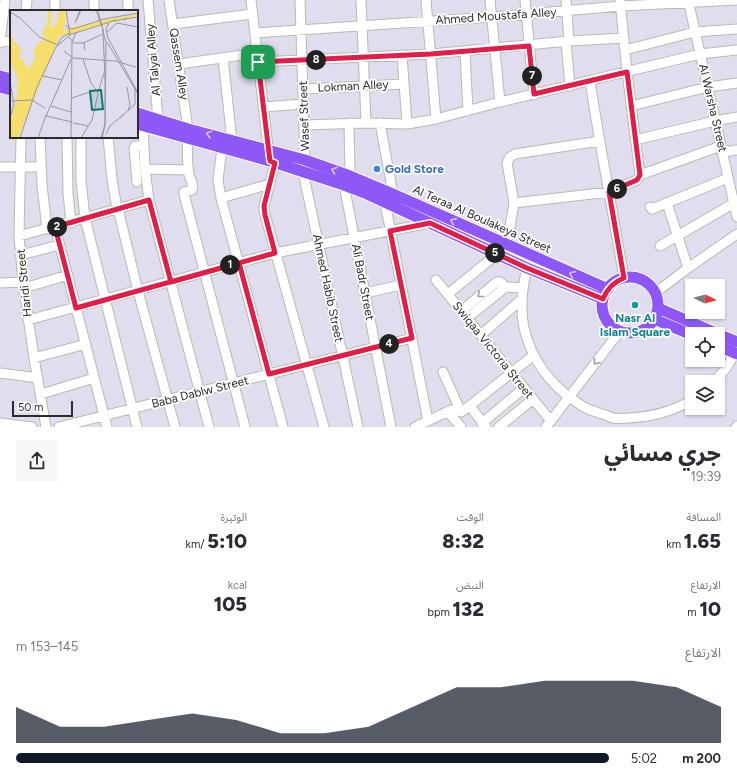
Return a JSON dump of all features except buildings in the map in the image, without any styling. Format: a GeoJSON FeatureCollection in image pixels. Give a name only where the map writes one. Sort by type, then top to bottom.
{"type":"FeatureCollection","features":[{"type":"Feature","properties":{"kind":"main road"},"geometry":{"type":"LineString","coordinates":[[0,76],[10,79]]}},
{"type":"Feature","properties":{"kind":"main road"},"geometry":{"type":"LineString","coordinates":[[0,87],[10,90]]}},
{"type":"Feature","properties":{"kind":"main road","name":"Al Teraa Al Boulakeya Street"},"geometry":{"type":"LineString","coordinates":[[138,114],[158,120],[222,148],[303,172],[347,180],[392,194],[507,245],[606,294]]}},
{"type":"Feature","properties":{"kind":"main road","name":"Al Teraa Al Boulakeya Street"},"geometry":{"type":"LineString","coordinates":[[140,125],[232,141],[268,149],[305,160],[347,180],[365,193],[385,203],[527,268],[606,294]]}},
{"type":"Feature","properties":{"kind":"main road"},"geometry":{"type":"LineString","coordinates":[[624,278],[632,278],[643,281],[652,288],[655,293],[658,301],[656,313],[648,326],[640,332],[630,333],[620,331],[611,325],[605,316],[603,311],[606,294],[615,282],[624,278]]}},
{"type":"Feature","properties":{"kind":"main road"},"geometry":{"type":"LineString","coordinates":[[656,313],[697,327]]}},
{"type":"Feature","properties":{"kind":"main road"},"geometry":{"type":"LineString","coordinates":[[656,313],[685,331]]}},
{"type":"Feature","properties":{"kind":"main road"},"geometry":{"type":"LineString","coordinates":[[725,340],[736,350]]}},
{"type":"Feature","properties":{"kind":"main road"},"geometry":{"type":"LineString","coordinates":[[725,348],[736,350]]}},
{"type":"Feature","properties":{"kind":"street"},"geometry":{"type":"LineString","coordinates":[[0,42],[1,23],[5,0]]}},
{"type":"Feature","properties":{"kind":"street"},"geometry":{"type":"LineString","coordinates":[[26,10],[27,0]]}},
{"type":"Feature","properties":{"kind":"street"},"geometry":{"type":"LineString","coordinates":[[125,10],[128,0]]}},
{"type":"Feature","properties":{"kind":"street","name":"Al Talyai Alley"},"geometry":{"type":"LineString","coordinates":[[148,0],[158,120]]}},
{"type":"Feature","properties":{"kind":"street","name":"Qassem Alley"},"geometry":{"type":"LineString","coordinates":[[169,0],[188,134],[188,170],[193,187],[192,190],[184,192],[184,194],[204,273]]}},
{"type":"Feature","properties":{"kind":"street"},"geometry":{"type":"LineString","coordinates":[[251,0],[268,149],[272,162],[270,184],[264,210],[324,427]]}},
{"type":"Feature","properties":{"kind":"street","name":"Wasef Street"},"geometry":{"type":"LineString","coordinates":[[300,0],[305,160]]}},
{"type":"Feature","properties":{"kind":"street"},"geometry":{"type":"LineString","coordinates":[[361,0],[366,122]]}},
{"type":"Feature","properties":{"kind":"street"},"geometry":{"type":"LineString","coordinates":[[426,0],[436,119]]}},
{"type":"Feature","properties":{"kind":"street"},"geometry":{"type":"LineString","coordinates":[[490,0],[500,102]]}},
{"type":"Feature","properties":{"kind":"street"},"geometry":{"type":"LineString","coordinates":[[525,0],[534,94]]}},
{"type":"Feature","properties":{"kind":"street"},"geometry":{"type":"LineString","coordinates":[[566,0],[570,86]]}},
{"type":"Feature","properties":{"kind":"street","name":"Ahmed Moustafa Alley"},"geometry":{"type":"LineString","coordinates":[[254,33],[567,11],[620,3],[737,0]]}},
{"type":"Feature","properties":{"kind":"street","name":"Al Warsha Street"},"geometry":{"type":"LineString","coordinates":[[689,2],[728,178],[734,190],[734,203],[737,217]]}},
{"type":"Feature","properties":{"kind":"street"},"geometry":{"type":"LineString","coordinates":[[514,203],[609,192],[637,180],[640,175],[620,3]]}},
{"type":"Feature","properties":{"kind":"street"},"geometry":{"type":"LineString","coordinates":[[173,24],[252,14]]}},
{"type":"Feature","properties":{"kind":"street"},"geometry":{"type":"LineString","coordinates":[[625,50],[695,32],[737,29]]}},
{"type":"Feature","properties":{"kind":"street"},"geometry":{"type":"LineString","coordinates":[[179,64],[223,58],[258,58],[302,61],[363,58],[465,52],[624,38]]}},
{"type":"Feature","properties":{"kind":"street"},"geometry":{"type":"LineString","coordinates":[[304,125],[366,122],[407,124],[436,119],[500,102],[700,54],[737,50]]}},
{"type":"Feature","properties":{"kind":"street"},"geometry":{"type":"LineString","coordinates":[[465,52],[468,111]]}},
{"type":"Feature","properties":{"kind":"street"},"geometry":{"type":"LineString","coordinates":[[402,55],[407,124]]}},
{"type":"Feature","properties":{"kind":"street"},"geometry":{"type":"LineString","coordinates":[[223,58],[232,141]]}},
{"type":"Feature","properties":{"kind":"street"},"geometry":{"type":"LineString","coordinates":[[590,81],[624,278]]}},
{"type":"Feature","properties":{"kind":"street"},"geometry":{"type":"LineString","coordinates":[[631,106],[708,87],[737,83]]}},
{"type":"Feature","properties":{"kind":"street","name":"Lokman Alley"},"geometry":{"type":"LineString","coordinates":[[303,89],[404,84]]}},
{"type":"Feature","properties":{"kind":"street"},"geometry":{"type":"LineString","coordinates":[[263,107],[303,104]]}},
{"type":"Feature","properties":{"kind":"street"},"geometry":{"type":"LineString","coordinates":[[635,140],[737,117]]}},
{"type":"Feature","properties":{"kind":"street","name":"Ali Badr Street"},"geometry":{"type":"LineString","coordinates":[[349,123],[347,180],[355,238],[391,427]]}},
{"type":"Feature","properties":{"kind":"street"},"geometry":{"type":"LineString","coordinates":[[380,123],[392,194]]}},
{"type":"Feature","properties":{"kind":"street"},"geometry":{"type":"LineString","coordinates":[[140,125],[149,200],[209,427]]}},
{"type":"Feature","properties":{"kind":"street","name":"Haridi Street"},"geometry":{"type":"LineString","coordinates":[[21,138],[19,236],[28,320],[46,427]]}},
{"type":"Feature","properties":{"kind":"street"},"geometry":{"type":"LineString","coordinates":[[40,138],[42,185],[51,228],[60,244],[107,427]]}},
{"type":"Feature","properties":{"kind":"street"},"geometry":{"type":"LineString","coordinates":[[66,138],[68,193],[71,223]]}},
{"type":"Feature","properties":{"kind":"street"},"geometry":{"type":"LineString","coordinates":[[81,138],[81,180],[85,218],[137,427]]}},
{"type":"Feature","properties":{"kind":"street"},"geometry":{"type":"LineString","coordinates":[[108,138],[112,179],[117,209],[175,427]]}},
{"type":"Feature","properties":{"kind":"street"},"geometry":{"type":"LineString","coordinates":[[507,245],[514,203],[507,163],[510,157],[512,155],[600,141]]}},
{"type":"Feature","properties":{"kind":"street"},"geometry":{"type":"LineString","coordinates":[[136,182],[134,148],[135,146],[143,146]]}},
{"type":"Feature","properties":{"kind":"street"},"geometry":{"type":"LineString","coordinates":[[222,148],[218,180],[221,198],[283,427]]}},
{"type":"Feature","properties":{"kind":"street"},"geometry":{"type":"LineString","coordinates":[[640,175],[722,149],[737,150]]}},
{"type":"Feature","properties":{"kind":"street"},"geometry":{"type":"LineString","coordinates":[[0,167],[42,167]]}},
{"type":"Feature","properties":{"kind":"street"},"geometry":{"type":"LineString","coordinates":[[145,169],[188,170]]}},
{"type":"Feature","properties":{"kind":"street","name":"Ahmed Habib Street"},"geometry":{"type":"LineString","coordinates":[[303,172],[358,427]]}},
{"type":"Feature","properties":{"kind":"street"},"geometry":{"type":"LineString","coordinates":[[650,207],[652,208],[667,203],[728,178]]}},
{"type":"Feature","properties":{"kind":"street"},"geometry":{"type":"LineString","coordinates":[[221,198],[270,184]]}},
{"type":"Feature","properties":{"kind":"street"},"geometry":{"type":"LineString","coordinates":[[19,236],[71,223],[149,200]]}},
{"type":"Feature","properties":{"kind":"street"},"geometry":{"type":"LineString","coordinates":[[385,203],[428,421]]}},
{"type":"Feature","properties":{"kind":"street"},"geometry":{"type":"LineString","coordinates":[[667,203],[688,268]]}},
{"type":"Feature","properties":{"kind":"street"},"geometry":{"type":"LineString","coordinates":[[660,246],[734,203]]}},
{"type":"Feature","properties":{"kind":"street"},"geometry":{"type":"LineString","coordinates":[[28,320],[275,253],[430,223]]}},
{"type":"Feature","properties":{"kind":"street"},"geometry":{"type":"LineString","coordinates":[[655,293],[737,234]]}},
{"type":"Feature","properties":{"kind":"street"},"geometry":{"type":"LineString","coordinates":[[21,255],[60,244]]}},
{"type":"Feature","properties":{"kind":"street"},"geometry":{"type":"LineString","coordinates":[[448,294],[497,254]]}},
{"type":"Feature","properties":{"kind":"street"},"geometry":{"type":"LineString","coordinates":[[527,268],[522,299],[524,328],[534,355],[545,374],[556,386],[587,409],[615,419],[651,416],[685,404]]}},
{"type":"Feature","properties":{"kind":"street"},"geometry":{"type":"LineString","coordinates":[[204,273],[245,427]]}},
{"type":"Feature","properties":{"kind":"street"},"geometry":{"type":"LineString","coordinates":[[0,283],[24,285],[68,275]]}},
{"type":"Feature","properties":{"kind":"street","name":"Swiqaa Victoria Street"},"geometry":{"type":"LineString","coordinates":[[436,280],[512,372],[533,399],[548,424]]}},
{"type":"Feature","properties":{"kind":"street"},"geometry":{"type":"LineString","coordinates":[[365,293],[401,285]]}},
{"type":"Feature","properties":{"kind":"street"},"geometry":{"type":"LineString","coordinates":[[464,314],[503,285],[523,288]]}},
{"type":"Feature","properties":{"kind":"street"},"geometry":{"type":"LineString","coordinates":[[481,334],[522,299]]}},
{"type":"Feature","properties":{"kind":"street"},"geometry":{"type":"LineString","coordinates":[[548,424],[620,331]]}},
{"type":"Feature","properties":{"kind":"street","name":"Baba Dablw Street"},"geometry":{"type":"LineString","coordinates":[[59,427],[77,425],[104,416],[412,338]]}},
{"type":"Feature","properties":{"kind":"street"},"geometry":{"type":"LineString","coordinates":[[34,358],[86,344]]}},
{"type":"Feature","properties":{"kind":"street"},"geometry":{"type":"LineString","coordinates":[[720,375],[727,367],[736,350]]}},
{"type":"Feature","properties":{"kind":"street"},"geometry":{"type":"LineString","coordinates":[[415,427],[453,410],[461,412],[534,355]]}},
{"type":"Feature","properties":{"kind":"street"},"geometry":{"type":"LineString","coordinates":[[443,372],[461,412]]}},
{"type":"Feature","properties":{"kind":"street"},"geometry":{"type":"LineString","coordinates":[[0,374],[38,378]]}},
{"type":"Feature","properties":{"kind":"street"},"geometry":{"type":"LineString","coordinates":[[41,394],[94,378]]}},
{"type":"Feature","properties":{"kind":"street"},"geometry":{"type":"LineString","coordinates":[[470,406],[484,425],[524,388]]}},
{"type":"Feature","properties":{"kind":"street"},"geometry":{"type":"LineString","coordinates":[[499,427],[533,399]]}},
{"type":"Feature","properties":{"kind":"street"},"geometry":{"type":"LineString","coordinates":[[448,412],[461,427]]}},
{"type":"Feature","properties":{"kind":"street"},"geometry":{"type":"LineString","coordinates":[[615,419],[621,427]]}},
{"type":"Feature","properties":{"kind":"street"},"geometry":{"type":"LineString","coordinates":[[0,424],[32,427]]}},
{"type":"Feature","properties":{"kind":"place","name":"Gold Store"},"geometry":{"type":"Point","coordinates":[377,169]}},
{"type":"Feature","properties":{"kind":"place","name":"Nasr Al Islam Square"},"geometry":{"type":"Point","coordinates":[635,305]}},
{"type":"Feature","properties":{"kind":"route"},"geometry":{"type":"LineString","coordinates":[[258,62],[270,161],[275,163],[264,206],[275,253],[239,263],[171,282],[76,308],[55,227],[149,200],[171,282],[204,273],[239,263],[269,374],[412,338],[390,231],[430,223],[527,268],[603,299],[608,289],[615,282],[624,278],[609,192],[637,180],[640,175],[627,72],[534,94],[529,46],[431,54],[258,62]]}}]}
